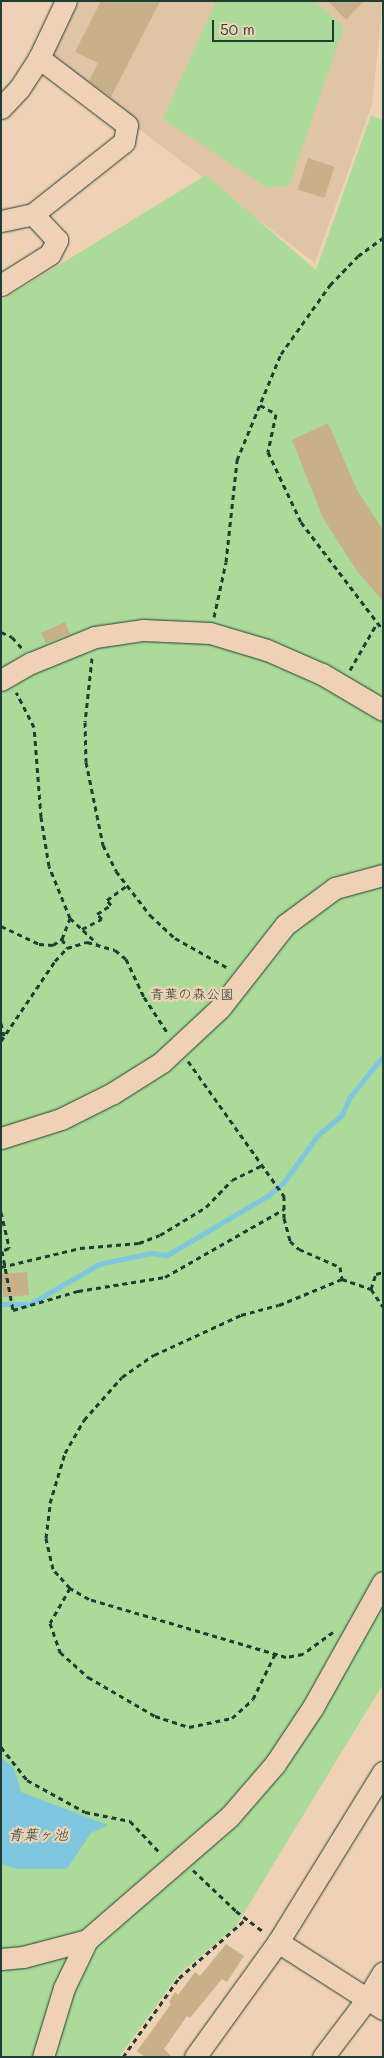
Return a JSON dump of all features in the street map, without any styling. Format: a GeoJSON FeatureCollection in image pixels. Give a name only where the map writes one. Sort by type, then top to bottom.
{"type":"FeatureCollection","features":[{"type":"Feature","properties":{"kind":"street"},"geometry":{"type":"LineString","coordinates":[[1,108],[19,89],[39,58],[66,1]]}},
{"type":"Feature","properties":{"kind":"street"},"geometry":{"type":"LineString","coordinates":[[1,221],[33,214],[124,142],[127,125],[39,58]]}},
{"type":"Feature","properties":{"kind":"street"},"geometry":{"type":"LineString","coordinates":[[1,286],[50,254],[57,240],[33,214]]}},
{"type":"Feature","properties":{"kind":"street"},"geometry":{"type":"LineString","coordinates":[[4,678],[31,664],[95,637],[143,630],[210,633],[267,650],[341,685],[383,710]]}},
{"type":"Feature","properties":{"kind":"street"},"geometry":{"type":"LineString","coordinates":[[1,1138],[61,1119],[113,1094],[179,1049],[220,1008],[285,925],[335,888],[383,875]]}},
{"type":"Feature","properties":{"kind":"street"},"geometry":{"type":"LineString","coordinates":[[43,2057],[64,1988],[87,1940],[230,1816],[275,1764],[313,1707],[353,1631],[383,1582]]}},
{"type":"Feature","properties":{"kind":"street"},"geometry":{"type":"LineString","coordinates":[[195,2057],[278,1942],[383,1772]]}},
{"type":"Feature","properties":{"kind":"street"},"geometry":{"type":"LineString","coordinates":[[1,1959],[23,1957],[87,1940]]}},
{"type":"Feature","properties":{"kind":"street"},"geometry":{"type":"LineString","coordinates":[[278,1942],[375,2004]]}},
{"type":"Feature","properties":{"kind":"street"},"geometry":{"type":"LineString","coordinates":[[323,2057],[375,2004],[383,1972]]}},
{"type":"Feature","properties":{"kind":"path"},"geometry":{"type":"LineString","coordinates":[[210,633],[226,562],[237,460],[281,354],[330,285],[358,256],[383,238]]}},
{"type":"Feature","properties":{"kind":"path"},"geometry":{"type":"LineString","coordinates":[[260,405],[276,414],[268,452],[302,522],[383,630]]}},
{"type":"Feature","properties":{"kind":"path"},"geometry":{"type":"LineString","coordinates":[[341,685],[377,623]]}},
{"type":"Feature","properties":{"kind":"path"},"geometry":{"type":"LineString","coordinates":[[1,632],[21,647],[31,664]]}},
{"type":"Feature","properties":{"kind":"path"},"geometry":{"type":"LineString","coordinates":[[95,637],[85,722],[86,762],[103,845],[126,886],[150,915],[175,938],[214,963],[244,975]]}},
{"type":"Feature","properties":{"kind":"path"},"geometry":{"type":"LineString","coordinates":[[4,678],[34,726],[41,817],[49,866],[70,918],[97,944]]}},
{"type":"Feature","properties":{"kind":"path"},"geometry":{"type":"LineString","coordinates":[[82,929],[102,919],[97,914],[111,905],[107,900],[126,886]]}},
{"type":"Feature","properties":{"kind":"path"},"geometry":{"type":"LineString","coordinates":[[1,926],[39,944],[53,945],[62,939],[70,918]]}},
{"type":"Feature","properties":{"kind":"path"},"geometry":{"type":"LineString","coordinates":[[62,939],[68,948]]}},
{"type":"Feature","properties":{"kind":"path"},"geometry":{"type":"LineString","coordinates":[[1,1041],[55,961],[68,948],[87,942],[97,944],[126,959],[144,997],[261,1166],[284,1196],[284,1209],[290,1241],[300,1249],[340,1267],[342,1279]]}},
{"type":"Feature","properties":{"kind":"path"},"geometry":{"type":"LineString","coordinates":[[1,1023],[4,1037]]}},
{"type":"Feature","properties":{"kind":"path"},"geometry":{"type":"LineString","coordinates":[[1,1267],[80,1248],[139,1244],[160,1235],[206,1207],[232,1180],[261,1166]]}},
{"type":"Feature","properties":{"kind":"path"},"geometry":{"type":"LineString","coordinates":[[1,1212],[9,1248],[2,1251],[14,1310],[78,1291],[164,1277],[284,1209]]}},
{"type":"Feature","properties":{"kind":"path"},"geometry":{"type":"LineString","coordinates":[[371,1289],[376,1274],[383,1272]]}},
{"type":"Feature","properties":{"kind":"path"},"geometry":{"type":"LineString","coordinates":[[353,1631],[337,1630],[303,1654],[286,1657],[89,1599],[70,1588],[53,1569],[46,1538],[50,1503],[65,1453],[84,1420],[122,1377],[154,1354],[241,1315],[280,1305],[342,1279],[371,1289],[383,1307]]}},
{"type":"Feature","properties":{"kind":"path"},"geometry":{"type":"LineString","coordinates":[[70,1588],[50,1623],[60,1652],[88,1677],[155,1716],[190,1727],[232,1718],[253,1699],[275,1654]]}},
{"type":"Feature","properties":{"kind":"path"},"geometry":{"type":"LineString","coordinates":[[1,1747],[27,1780],[47,1793],[85,1812],[130,1821],[246,1919],[278,1942]]}},
{"type":"Feature","properties":{"kind":"path"},"geometry":{"type":"LineString","coordinates":[[123,2057],[179,1978],[246,1919]]}},
{"type":"Feature","properties":{"kind":"shaded area"},"geometry":{"type":"Polygon","coordinates":[[[80,1],[383,1],[372,105],[315,263],[127,120],[52,57],[80,1]]]}},
{"type":"Feature","properties":{"kind":"green space"},"geometry":{"type":"Polygon","coordinates":[[[216,1],[314,1],[344,27],[289,186],[266,187],[163,119],[216,1]]]}},
{"type":"Feature","properties":{"kind":"green space","name":"青葉の森公園"},"geometry":{"type":"Polygon","coordinates":[[[371,115],[383,120],[383,1684],[236,1926],[178,1975],[119,2057],[1,2057],[1,305],[2,300],[206,175],[316,270],[371,115]]]}},
{"type":"Feature","properties":{"kind":"water","name":"青葉ヶ池"},"geometry":{"type":"Polygon","coordinates":[[[1,1757],[14,1768],[21,1792],[108,1825],[91,1833],[67,1869],[18,1869],[1,1864],[1,1757]]]}},
{"type":"Feature","properties":{"kind":"building"},"geometry":{"type":"Polygon","coordinates":[[[101,1],[160,1],[111,97],[89,81],[98,63],[75,52],[101,1]]]}},
{"type":"Feature","properties":{"kind":"building"},"geometry":{"type":"Polygon","coordinates":[[[328,1],[364,1],[346,20],[328,1]]]}},
{"type":"Feature","properties":{"kind":"building"},"geometry":{"type":"Polygon","coordinates":[[[308,158],[335,167],[324,198],[298,189],[308,158]]]}},
{"type":"Feature","properties":{"kind":"building"},"geometry":{"type":"Polygon","coordinates":[[[328,423],[357,490],[383,530],[383,601],[357,571],[323,518],[292,440],[328,423]]]}},
{"type":"Feature","properties":{"kind":"building"},"geometry":{"type":"Polygon","coordinates":[[[65,622],[70,634],[46,643],[41,633],[65,622]]]}},
{"type":"Feature","properties":{"kind":"building"},"geometry":{"type":"Polygon","coordinates":[[[27,1272],[29,1295],[3,1297],[1,1274],[27,1272]]]}},
{"type":"Feature","properties":{"kind":"building"},"geometry":{"type":"Polygon","coordinates":[[[226,1944],[244,1956],[227,1982],[222,1979],[190,2018],[187,2016],[164,2049],[172,2057],[145,2057],[137,2051],[171,2004],[169,2002],[175,1992],[178,1995],[195,1972],[200,1976],[226,1944]]]}},
{"type":"Feature","properties":{"kind":"waterway"},"geometry":{"type":"LineString","coordinates":[[1,1304],[30,1304],[99,1264],[151,1253],[167,1255],[269,1195],[284,1182],[318,1135],[341,1116],[350,1097],[383,1056]]}}]}
